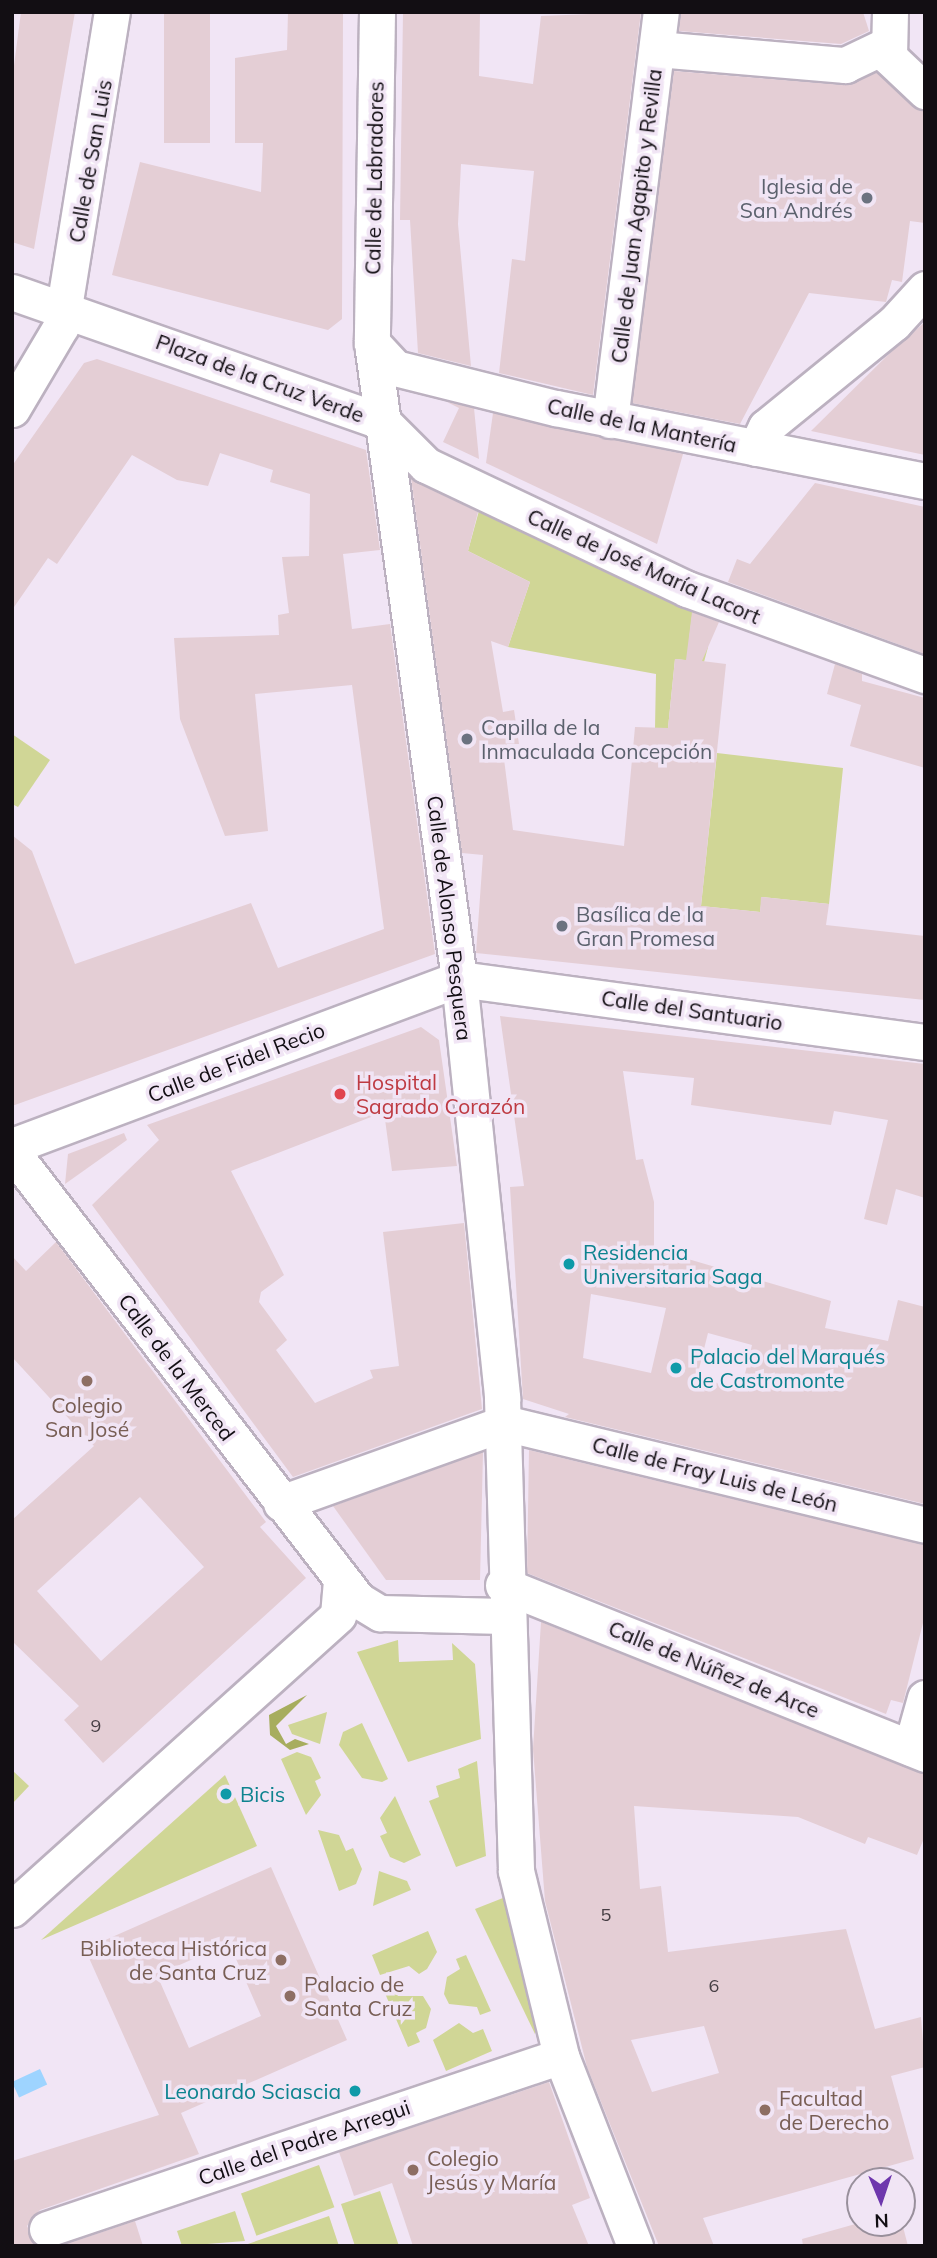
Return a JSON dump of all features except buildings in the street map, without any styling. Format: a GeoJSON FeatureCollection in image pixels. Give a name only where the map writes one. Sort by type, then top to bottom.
{"type":"FeatureCollection","features":[{"type":"Feature","properties":{"kind":"street","name":"Calle de San Luis"},"geometry":{"type":"LineString","coordinates":[[12,409],[56,337],[112,12]]}},
{"type":"Feature","properties":{"kind":"street","name":"Calle de Labradores"},"geometry":{"type":"LineString","coordinates":[[372,343],[377,12]]}},
{"type":"Feature","properties":{"kind":"street","name":"Calle de Juan Agapito y Revilla"},"geometry":{"type":"LineString","coordinates":[[610,420],[661,12]]}},
{"type":"Feature","properties":{"kind":"street"},"geometry":{"type":"LineString","coordinates":[[657,49],[845,65],[888,29]]}},
{"type":"Feature","properties":{"kind":"street"},"geometry":{"type":"LineString","coordinates":[[888,29],[889,57],[925,91]]}},
{"type":"Feature","properties":{"kind":"street"},"geometry":{"type":"LineString","coordinates":[[756,449],[766,427],[894,323],[925,289]]}},
{"type":"Feature","properties":{"kind":"street","name":"Plaza de la Cruz Verde"},"geometry":{"type":"LineString","coordinates":[[12,292],[383,422],[372,343]]}},
{"type":"Feature","properties":{"kind":"street","name":"Calle de la Mantería"},"geometry":{"type":"LineString","coordinates":[[372,343],[395,368],[610,420],[925,481]]}},
{"type":"Feature","properties":{"kind":"street","name":"Calle de José María Lacort"},"geometry":{"type":"LineString","coordinates":[[383,422],[426,465],[687,589],[925,675]]}},
{"type":"Feature","properties":{"kind":"street","name":"Calle de Alonso Pesquera"},"geometry":{"type":"LineString","coordinates":[[383,422],[459,979],[471,1194],[504,1423],[503,1601],[516,1871],[561,2056],[635,2246]]}},
{"type":"Feature","properties":{"kind":"street","name":"Calle del Santuario"},"geometry":{"type":"LineString","coordinates":[[459,979],[925,1042]]}},
{"type":"Feature","properties":{"kind":"street","name":"Calle de Fidel Recio"},"geometry":{"type":"LineString","coordinates":[[12,1146],[459,979]]}},
{"type":"Feature","properties":{"kind":"street","name":"Calle de la Merced"},"geometry":{"type":"LineString","coordinates":[[12,1152],[341,1583],[380,1613],[503,1601]]}},
{"type":"Feature","properties":{"kind":"street"},"geometry":{"type":"LineString","coordinates":[[281,1503],[504,1423]]}},
{"type":"Feature","properties":{"kind":"street","name":"Calle de Fray Luis de León"},"geometry":{"type":"LineString","coordinates":[[504,1423],[925,1525]]}},
{"type":"Feature","properties":{"kind":"street"},"geometry":{"type":"LineString","coordinates":[[12,1909],[338,1615],[341,1583]]}},
{"type":"Feature","properties":{"kind":"street","name":"Calle de Núñez de Arce"},"geometry":{"type":"LineString","coordinates":[[503,1601],[918,1751]]}},
{"type":"Feature","properties":{"kind":"street"},"geometry":{"type":"LineString","coordinates":[[918,1751],[925,1698]]}},
{"type":"Feature","properties":{"kind":"street","name":"Calle del Padre Arregui"},"geometry":{"type":"LineString","coordinates":[[47,2229],[561,2056]]}},
{"type":"Feature","properties":{"kind":"green space"},"geometry":{"type":"Polygon","coordinates":[[[480,507],[693,608],[689,640],[708,647],[704,662],[675,659],[668,728],[655,728],[656,674],[508,647],[530,582],[468,551],[480,507]]]}},
{"type":"Feature","properties":{"kind":"green space"},"geometry":{"type":"Polygon","coordinates":[[[12,734],[50,760],[18,807],[12,804],[12,734]]]}},
{"type":"Feature","properties":{"kind":"green space"},"geometry":{"type":"Polygon","coordinates":[[[717,753],[843,768],[829,904],[762,897],[760,912],[701,906],[717,753]]]}},
{"type":"Feature","properties":{"kind":"green space"},"geometry":{"type":"Polygon","coordinates":[[[398,1640],[399,1662],[453,1660],[452,1643],[475,1664],[481,1739],[408,1762],[357,1652],[398,1640]]]}},
{"type":"Feature","properties":{"kind":"green space"},"geometry":{"type":"Polygon","coordinates":[[[307,1695],[276,1726],[286,1744],[295,1739],[309,1744],[290,1750],[270,1735],[269,1715],[307,1695]]]}},
{"type":"Feature","properties":{"kind":"green space"},"geometry":{"type":"Polygon","coordinates":[[[327,1712],[320,1744],[292,1734],[288,1725],[327,1712]]]}},
{"type":"Feature","properties":{"kind":"green space"},"geometry":{"type":"Polygon","coordinates":[[[362,1723],[388,1779],[382,1782],[362,1778],[339,1745],[343,1732],[362,1723]]]}},
{"type":"Feature","properties":{"kind":"green space"},"geometry":{"type":"Polygon","coordinates":[[[297,1752],[311,1757],[321,1778],[315,1781],[321,1795],[306,1815],[281,1759],[297,1752]]]}},
{"type":"Feature","properties":{"kind":"green space"},"geometry":{"type":"Polygon","coordinates":[[[477,1761],[486,1856],[456,1867],[429,1801],[439,1797],[436,1786],[460,1778],[458,1769],[477,1761]]]}},
{"type":"Feature","properties":{"kind":"green space"},"geometry":{"type":"Polygon","coordinates":[[[12,1770],[29,1786],[12,1804],[12,1770]]]}},
{"type":"Feature","properties":{"kind":"green space"},"geometry":{"type":"Polygon","coordinates":[[[225,1775],[257,1846],[41,1940],[225,1775]]]}},
{"type":"Feature","properties":{"kind":"green space"},"geometry":{"type":"Polygon","coordinates":[[[395,1796],[421,1855],[404,1863],[390,1857],[380,1836],[387,1833],[380,1818],[395,1796]]]}},
{"type":"Feature","properties":{"kind":"green space"},"geometry":{"type":"Polygon","coordinates":[[[318,1830],[339,1835],[346,1851],[353,1848],[362,1869],[356,1884],[339,1891],[318,1830]]]}},
{"type":"Feature","properties":{"kind":"green space"},"geometry":{"type":"Polygon","coordinates":[[[379,1871],[407,1881],[411,1890],[373,1906],[379,1871]]]}},
{"type":"Feature","properties":{"kind":"green space"},"geometry":{"type":"Polygon","coordinates":[[[508,1896],[536,2024],[535,2034],[475,1909],[508,1896]]]}},
{"type":"Feature","properties":{"kind":"green space"},"geometry":{"type":"Polygon","coordinates":[[[428,1931],[437,1952],[427,1969],[419,1974],[409,1966],[380,1975],[372,1955],[428,1931]]]}},
{"type":"Feature","properties":{"kind":"green space"},"geometry":{"type":"Polygon","coordinates":[[[466,1955],[491,2011],[480,2015],[477,2007],[449,2004],[444,1994],[447,1977],[460,1969],[456,1959],[466,1955]]]}},
{"type":"Feature","properties":{"kind":"green space"},"geometry":{"type":"Polygon","coordinates":[[[394,1987],[398,1996],[423,1996],[431,2009],[426,2028],[416,2033],[420,2042],[408,2047],[384,1991],[394,1987]]]}},
{"type":"Feature","properties":{"kind":"green space"},"geometry":{"type":"Polygon","coordinates":[[[459,2023],[473,2033],[483,2029],[492,2051],[446,2071],[433,2040],[459,2023]]]}},
{"type":"Feature","properties":{"kind":"green space"},"geometry":{"type":"Polygon","coordinates":[[[319,2165],[334,2207],[256,2236],[241,2193],[319,2165]]]}},
{"type":"Feature","properties":{"kind":"green space"},"geometry":{"type":"Polygon","coordinates":[[[380,2191],[399,2246],[355,2246],[341,2204],[380,2191]]]}},
{"type":"Feature","properties":{"kind":"green space"},"geometry":{"type":"Polygon","coordinates":[[[235,2211],[245,2241],[182,2246],[177,2231],[235,2211]]]}},
{"type":"Feature","properties":{"kind":"green space"},"geometry":{"type":"Polygon","coordinates":[[[329,2216],[339,2246],[242,2246],[329,2216]]]}},
{"type":"Feature","properties":{"kind":"water"},"geometry":{"type":"Polygon","coordinates":[[[40,2069],[47,2084],[19,2098],[12,2082],[40,2069]]]}},
{"type":"Feature","properties":{"kind":"place","name":"Iglesia de San Andrés"},"geometry":{"type":"Point","coordinates":[867,198]}},
{"type":"Feature","properties":{"kind":"place","name":"Capilla de la Inmaculada Concepción"},"geometry":{"type":"Point","coordinates":[467,739]}},
{"type":"Feature","properties":{"kind":"place","name":"Basílica de la Gran Promesa"},"geometry":{"type":"Point","coordinates":[562,926]}},
{"type":"Feature","properties":{"kind":"place","name":"Hospital Sagrado Corazón"},"geometry":{"type":"Point","coordinates":[340,1094]}},
{"type":"Feature","properties":{"kind":"place","name":"Residencia Universitaria Saga"},"geometry":{"type":"Point","coordinates":[569,1264]}},
{"type":"Feature","properties":{"kind":"place","name":"Palacio del Marqués de Castromonte"},"geometry":{"type":"Point","coordinates":[676,1368]}},
{"type":"Feature","properties":{"kind":"place","name":"Colegio San José"},"geometry":{"type":"Point","coordinates":[87,1381]}},
{"type":"Feature","properties":{"kind":"place","name":"Bicis"},"geometry":{"type":"Point","coordinates":[226,1794]}},
{"type":"Feature","properties":{"kind":"place","name":"Biblioteca Histórica de Santa Cruz"},"geometry":{"type":"Point","coordinates":[281,1960]}},
{"type":"Feature","properties":{"kind":"place","name":"Palacio de Santa Cruz"},"geometry":{"type":"Point","coordinates":[290,1996]}},
{"type":"Feature","properties":{"kind":"place","name":"Leonardo Sciascia"},"geometry":{"type":"Point","coordinates":[355,2091]}},
{"type":"Feature","properties":{"kind":"place","name":"Facultad de Derecho"},"geometry":{"type":"Point","coordinates":[765,2110]}},
{"type":"Feature","properties":{"kind":"place","name":"Colegio Jesús y María"},"geometry":{"type":"Point","coordinates":[413,2170]}}]}
